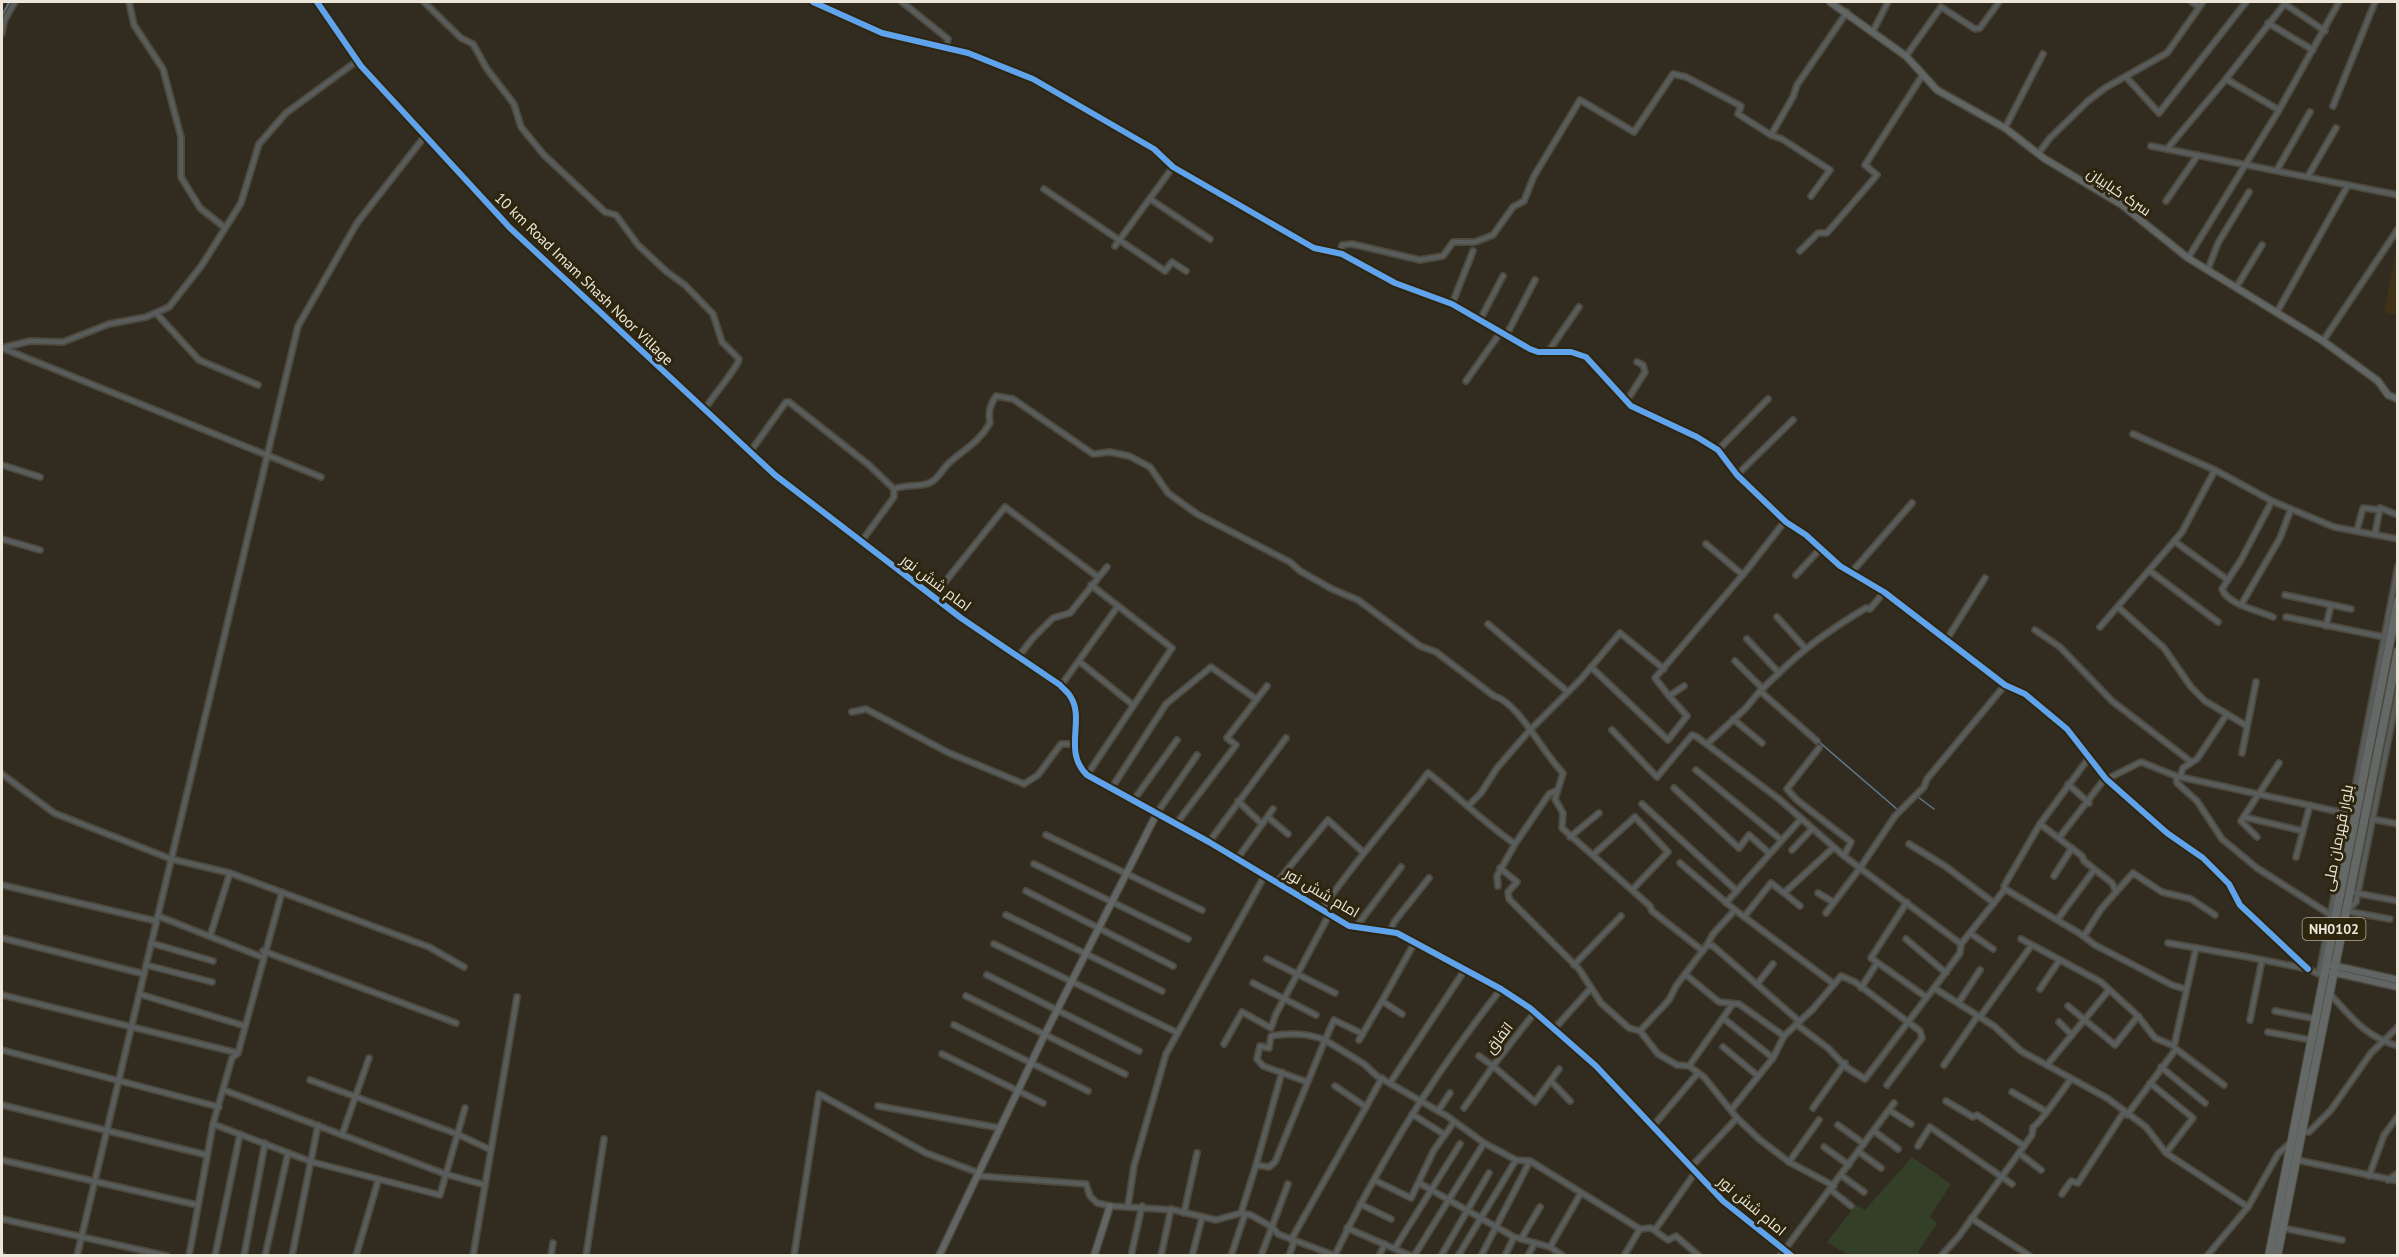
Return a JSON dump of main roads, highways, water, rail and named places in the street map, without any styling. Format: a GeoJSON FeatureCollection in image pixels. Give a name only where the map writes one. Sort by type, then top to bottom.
{"type":"FeatureCollection","features":[{"type":"Feature","properties":{"kind":"highway","name":"بلوار قهرمان ملی"},"geometry":{"type":"LineString","coordinates":[[2269,1256],[2292,1159],[2302,1131],[2330,993],[2327,971],[2333,916],[2350,892],[2397,601]]}},
{"type":"Feature","properties":{"kind":"highway","name":"بلوار قهرمان ملی"},"geometry":{"type":"LineString","coordinates":[[2277,1256],[2292,1159],[2291,1142],[2327,971],[2346,911],[2397,651]]}},
{"type":"Feature","properties":{"kind":"waterway"},"geometry":{"type":"LineString","coordinates":[[2,19],[11,2]]}},
{"type":"Feature","properties":{"kind":"waterway"},"geometry":{"type":"LineString","coordinates":[[1818,741],[1898,810]]}},
{"type":"Feature","properties":{"kind":"waterway"},"geometry":{"type":"LineString","coordinates":[[1918,797],[1934,809]]}}]}
